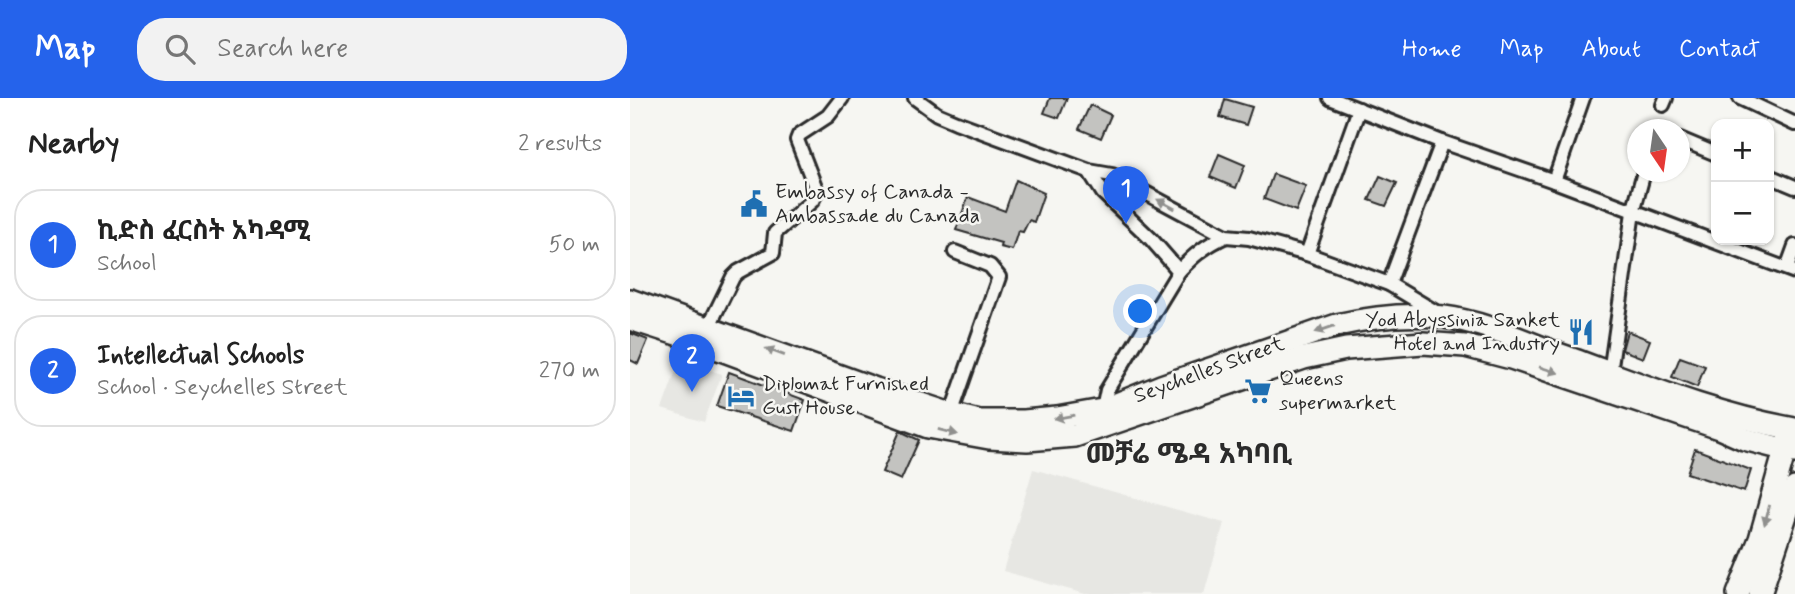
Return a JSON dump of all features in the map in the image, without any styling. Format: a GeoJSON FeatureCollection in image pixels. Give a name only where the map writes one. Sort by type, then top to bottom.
{"type":"FeatureCollection","features":[{"type":"Feature","properties":{"kind":"main road","name":"Seychelles Street"},"geometry":{"type":"LineString","coordinates":[[630,300],[951,414],[979,421],[1102,419],[1304,358],[1346,349],[1423,343],[1465,346],[1511,358],[1744,439],[1790,451]]}},
{"type":"Feature","properties":{"kind":"main road","name":"Seychelles Street"},"geometry":{"type":"LineString","coordinates":[[630,319],[712,346],[928,427],[962,435],[1027,440],[1075,436],[1161,386],[1337,325],[1391,316],[1444,317],[1491,330],[1750,421],[1794,424]]}},
{"type":"Feature","properties":{"kind":"main road"},"geometry":{"type":"LineString","coordinates":[[1738,594],[1790,451],[1794,424]]}},
{"type":"Feature","properties":{"kind":"main road"},"geometry":{"type":"LineString","coordinates":[[1760,594],[1795,488]]}},
{"type":"Feature","properties":{"kind":"street"},"geometry":{"type":"LineString","coordinates":[[708,328],[733,277],[773,253],[775,233],[812,201],[816,189],[797,141],[799,135],[828,117],[842,98]]}},
{"type":"Feature","properties":{"kind":"street"},"geometry":{"type":"LineString","coordinates":[[915,98],[937,114],[956,122],[1089,171],[1112,175],[1226,236],[1249,238],[1307,254],[1389,284],[1444,317]]}},
{"type":"Feature","properties":{"kind":"street"},"geometry":{"type":"LineString","coordinates":[[1330,98],[1791,270],[1795,246]]}},
{"type":"Feature","properties":{"kind":"street"},"geometry":{"type":"LineString","coordinates":[[1554,181],[1583,98]]}},
{"type":"Feature","properties":{"kind":"street"},"geometry":{"type":"LineString","coordinates":[[1740,98],[1795,124]]}},
{"type":"Feature","properties":{"kind":"street"},"geometry":{"type":"LineString","coordinates":[[1307,254],[1359,109]]}},
{"type":"Feature","properties":{"kind":"street"},"geometry":{"type":"LineString","coordinates":[[1389,284],[1442,142]]}},
{"type":"Feature","properties":{"kind":"street"},"geometry":{"type":"LineString","coordinates":[[1690,143],[1711,152]]}},
{"type":"Feature","properties":{"kind":"street"},"geometry":{"type":"LineString","coordinates":[[1089,171],[1103,193],[1151,239],[1179,271]]}},
{"type":"Feature","properties":{"kind":"street"},"geometry":{"type":"LineString","coordinates":[[1774,178],[1795,187]]}},
{"type":"Feature","properties":{"kind":"street"},"geometry":{"type":"LineString","coordinates":[[1609,373],[1633,212],[1641,182]]}},
{"type":"Feature","properties":{"kind":"street"},"geometry":{"type":"LineString","coordinates":[[1102,419],[1107,390],[1179,271],[1194,254],[1226,236]]}},
{"type":"Feature","properties":{"kind":"street"},"geometry":{"type":"LineString","coordinates":[[951,414],[999,285],[999,277],[990,266],[956,252]]}},
{"type":"Feature","properties":{"kind":"shaded area"},"geometry":{"type":"Polygon","coordinates":[[[680,360],[722,374],[704,422],[662,409],[680,360]]]}},
{"type":"Feature","properties":{"kind":"shaded area"},"geometry":{"type":"Polygon","coordinates":[[[1033,469],[1224,523],[1204,594],[1085,594],[1003,571],[1033,469]]]}},
{"type":"Feature","properties":{"kind":"building"},"geometry":{"type":"Polygon","coordinates":[[[1050,98],[1067,98],[1059,118],[1044,113],[1050,98]]]}},
{"type":"Feature","properties":{"kind":"building"},"geometry":{"type":"Polygon","coordinates":[[[1225,99],[1252,107],[1246,125],[1220,117],[1225,99]]]}},
{"type":"Feature","properties":{"kind":"building"},"geometry":{"type":"Polygon","coordinates":[[[1090,105],[1111,115],[1101,138],[1079,129],[1090,105]]]}},
{"type":"Feature","properties":{"kind":"building"},"geometry":{"type":"Polygon","coordinates":[[[1219,154],[1245,165],[1236,188],[1210,177],[1219,154]]]}},
{"type":"Feature","properties":{"kind":"building"},"geometry":{"type":"Polygon","coordinates":[[[1273,174],[1306,186],[1296,211],[1264,199],[1273,174]]]}},
{"type":"Feature","properties":{"kind":"building"},"geometry":{"type":"Polygon","coordinates":[[[1380,176],[1397,183],[1386,206],[1369,200],[1380,176]]]}},
{"type":"Feature","properties":{"kind":"building"},"geometry":{"type":"Polygon","coordinates":[[[1016,180],[1044,193],[1034,222],[1029,220],[1023,232],[1018,231],[1012,250],[1000,247],[1001,243],[956,230],[968,197],[1005,211],[1016,180]]]}},
{"type":"Feature","properties":{"kind":"building"},"geometry":{"type":"Polygon","coordinates":[[[1627,331],[1650,340],[1643,358],[1622,350],[1627,331]]]}},
{"type":"Feature","properties":{"kind":"building"},"geometry":{"type":"Polygon","coordinates":[[[630,333],[648,340],[638,364],[630,360],[630,333]]]}},
{"type":"Feature","properties":{"kind":"building"},"geometry":{"type":"Polygon","coordinates":[[[1680,357],[1705,366],[1697,387],[1672,377],[1680,357]]]}},
{"type":"Feature","properties":{"kind":"building"},"geometry":{"type":"Polygon","coordinates":[[[729,372],[805,400],[794,431],[717,406],[729,372]]]}},
{"type":"Feature","properties":{"kind":"building"},"geometry":{"type":"Polygon","coordinates":[[[900,431],[919,440],[901,480],[882,472],[900,431]]]}},
{"type":"Feature","properties":{"kind":"building"},"geometry":{"type":"Polygon","coordinates":[[[1695,449],[1751,470],[1744,492],[1687,473],[1695,449]]]}},
{"type":"Feature","properties":{"kind":"place","name":"Embassy of Canada - Ambassade du Canada"},"geometry":{"type":"Point","coordinates":[754,204]}},
{"type":"Feature","properties":{"kind":"place","name":"ኪድስ ፈርስት አካዳሚ"},"geometry":{"type":"Point","coordinates":[1126,224]}},
{"type":"Feature","properties":{"kind":"place","name":"Yod Abyssinia Sanket Hotel and Industry"},"geometry":{"type":"Point","coordinates":[1581,332]}},
{"type":"Feature","properties":{"kind":"place","name":"Queens supermarket"},"geometry":{"type":"Point","coordinates":[1258,391]}},
{"type":"Feature","properties":{"kind":"place","name":"Intellectual Schools"},"geometry":{"type":"Point","coordinates":[692,392]}},
{"type":"Feature","properties":{"kind":"place","name":"Diplomat Furnished Gust House"},"geometry":{"type":"Point","coordinates":[741,396]}},
{"type":"Feature","properties":{"kind":"district","name":"መቻሬ ሜዳ አካባቢ"},"geometry":{"type":"Point","coordinates":[1189,455]}}]}
